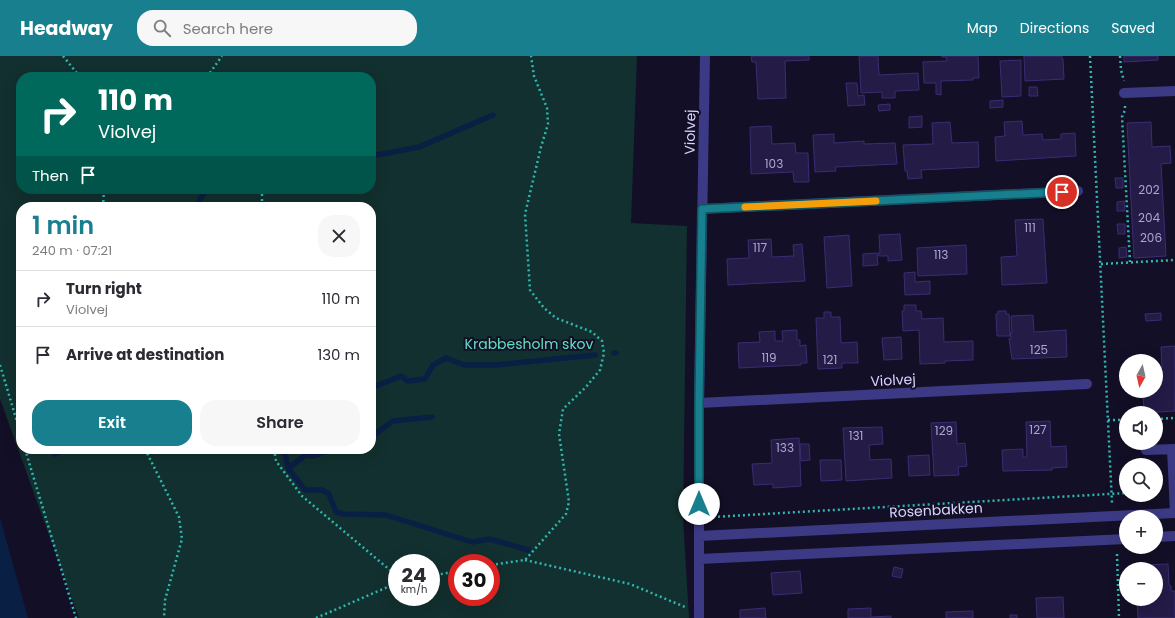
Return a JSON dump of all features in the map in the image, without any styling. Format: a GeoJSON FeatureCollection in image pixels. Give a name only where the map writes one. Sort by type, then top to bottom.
{"type":"FeatureCollection","features":[{"type":"Feature","properties":{"kind":"street","name":"Violvej"},"geometry":{"type":"LineString","coordinates":[[699,615],[699,403],[705,56]]}},
{"type":"Feature","properties":{"kind":"street"},"geometry":{"type":"LineString","coordinates":[[1124,93],[1175,91]]}},
{"type":"Feature","properties":{"kind":"street"},"geometry":{"type":"LineString","coordinates":[[702,209],[1078,191]]}},
{"type":"Feature","properties":{"kind":"street","name":"Violvej"},"geometry":{"type":"LineString","coordinates":[[699,403],[1087,384]]}},
{"type":"Feature","properties":{"kind":"street"},"geometry":{"type":"LineString","coordinates":[[1163,449],[1173,449],[1175,513]]}},
{"type":"Feature","properties":{"kind":"street","name":"Rosenbakken"},"geometry":{"type":"LineString","coordinates":[[699,536],[1175,513]]}},
{"type":"Feature","properties":{"kind":"street"},"geometry":{"type":"LineString","coordinates":[[1163,537],[1175,536]]}},
{"type":"Feature","properties":{"kind":"street"},"geometry":{"type":"LineString","coordinates":[[699,559],[1119,539]]}},
{"type":"Feature","properties":{"kind":"path"},"geometry":{"type":"LineString","coordinates":[[63,56],[76,72]]}},
{"type":"Feature","properties":{"kind":"path"},"geometry":{"type":"LineString","coordinates":[[211,72],[222,56]]}},
{"type":"Feature","properties":{"kind":"path"},"geometry":{"type":"LineString","coordinates":[[525,560],[566,514],[569,502],[559,434],[563,409],[586,387],[600,370],[604,353],[602,341],[592,332],[556,318],[544,308],[530,290],[525,214],[548,124],[547,108],[534,76],[531,56]]}},
{"type":"Feature","properties":{"kind":"path"},"geometry":{"type":"LineString","coordinates":[[1090,56],[1113,516]]}},
{"type":"Feature","properties":{"kind":"path"},"geometry":{"type":"LineString","coordinates":[[1120,56],[1121,70],[1124,77],[1125,110],[1122,116],[1130,262]]}},
{"type":"Feature","properties":{"kind":"path"},"geometry":{"type":"LineString","coordinates":[[1101,264],[1175,260]]}},
{"type":"Feature","properties":{"kind":"path"},"geometry":{"type":"LineString","coordinates":[[0,365],[16,418]]}},
{"type":"Feature","properties":{"kind":"path"},"geometry":{"type":"LineString","coordinates":[[1163,419],[1175,418]]}},
{"type":"Feature","properties":{"kind":"path"},"geometry":{"type":"LineString","coordinates":[[1108,420],[1119,420]]}},
{"type":"Feature","properties":{"kind":"path"},"geometry":{"type":"LineString","coordinates":[[27,454],[76,618]]}},
{"type":"Feature","properties":{"kind":"path"},"geometry":{"type":"LineString","coordinates":[[148,454],[179,517],[182,539],[165,600],[164,618]]}},
{"type":"Feature","properties":{"kind":"path"},"geometry":{"type":"LineString","coordinates":[[275,454],[276,461],[302,496],[388,568]]}},
{"type":"Feature","properties":{"kind":"path"},"geometry":{"type":"LineString","coordinates":[[699,518],[1119,493]]}},
{"type":"Feature","properties":{"kind":"path"},"geometry":{"type":"LineString","coordinates":[[1119,618],[1121,554]]}},
{"type":"Feature","properties":{"kind":"path"},"geometry":{"type":"LineString","coordinates":[[500,564],[525,560],[630,584],[699,615]]}},
{"type":"Feature","properties":{"kind":"path"},"geometry":{"type":"LineString","coordinates":[[316,618],[388,587]]}},
{"type":"Feature","properties":{"kind":"green space","name":"Krabbesholm skov"},"geometry":{"type":"Polygon","coordinates":[[[0,56],[637,56],[631,223],[687,226],[683,518],[689,618],[79,618],[20,454],[376,454],[376,202],[16,202],[16,443],[0,399],[0,56]]]}},
{"type":"Feature","properties":{"kind":"water"},"geometry":{"type":"Polygon","coordinates":[[[0,518],[28,618],[0,618],[0,518]]]}},
{"type":"Feature","properties":{"kind":"building"},"geometry":{"type":"Polygon","coordinates":[[[751,56],[809,56],[809,60],[785,61],[786,98],[758,99],[756,62],[752,62],[751,56]]]}},
{"type":"Feature","properties":{"kind":"building"},"geometry":{"type":"Polygon","coordinates":[[[859,56],[878,56],[879,75],[918,73],[919,90],[895,91],[895,98],[882,98],[882,92],[861,93],[859,56]]]}},
{"type":"Feature","properties":{"kind":"building"},"geometry":{"type":"Polygon","coordinates":[[[942,56],[978,56],[979,78],[973,78],[973,80],[941,81],[941,95],[936,94],[936,83],[924,83],[923,62],[947,61],[946,57],[942,56]]]}},
{"type":"Feature","properties":{"kind":"building"},"geometry":{"type":"Polygon","coordinates":[[[1024,56],[1062,56],[1064,79],[1025,81],[1024,56]]]}},
{"type":"Feature","properties":{"kind":"building"},"geometry":{"type":"Polygon","coordinates":[[[1124,56],[1158,56],[1158,60],[1124,62],[1124,56]]]}},
{"type":"Feature","properties":{"kind":"building"},"geometry":{"type":"Polygon","coordinates":[[[1021,60],[1021,96],[1002,97],[1000,61],[1021,60]]]}},
{"type":"Feature","properties":{"kind":"building"},"geometry":{"type":"Polygon","coordinates":[[[846,83],[857,83],[858,96],[864,95],[865,105],[848,106],[846,83]]]}},
{"type":"Feature","properties":{"kind":"building"},"geometry":{"type":"Polygon","coordinates":[[[1029,87],[1037,87],[1038,96],[1029,96],[1029,87]]]}},
{"type":"Feature","properties":{"kind":"building"},"geometry":{"type":"Polygon","coordinates":[[[1003,100],[1003,107],[990,108],[990,101],[1003,100]]]}},
{"type":"Feature","properties":{"kind":"building"},"geometry":{"type":"Polygon","coordinates":[[[890,104],[890,110],[879,111],[878,105],[890,104]]]}},
{"type":"Feature","properties":{"kind":"building"},"geometry":{"type":"Polygon","coordinates":[[[922,116],[922,127],[909,128],[909,117],[922,116]]]}},
{"type":"Feature","properties":{"kind":"building"},"geometry":{"type":"Polygon","coordinates":[[[1022,121],[1023,135],[1042,134],[1043,140],[1061,139],[1061,134],[1075,133],[1076,156],[996,161],[995,137],[1005,136],[1004,122],[1022,121]]]}},
{"type":"Feature","properties":{"kind":"building"},"geometry":{"type":"Polygon","coordinates":[[[950,122],[952,143],[978,142],[979,167],[921,170],[922,178],[908,179],[907,171],[905,171],[903,145],[933,144],[932,123],[950,122]]]}},
{"type":"Feature","properties":{"kind":"building"},"geometry":{"type":"Polygon","coordinates":[[[1151,122],[1152,147],[1170,146],[1171,163],[1161,164],[1166,256],[1134,258],[1127,123],[1151,122]]]}},
{"type":"Feature","properties":{"kind":"building"},"geometry":{"type":"Polygon","coordinates":[[[771,126],[772,144],[795,143],[796,153],[808,153],[809,182],[794,182],[793,172],[751,174],[750,127],[771,126]]]}},
{"type":"Feature","properties":{"kind":"building"},"geometry":{"type":"Polygon","coordinates":[[[834,134],[834,143],[864,141],[864,144],[895,143],[897,164],[835,167],[836,171],[815,172],[813,135],[834,134]]]}},
{"type":"Feature","properties":{"kind":"building"},"geometry":{"type":"Polygon","coordinates":[[[1115,178],[1123,178],[1123,188],[1116,188],[1115,178]]]}},
{"type":"Feature","properties":{"kind":"building"},"geometry":{"type":"Polygon","coordinates":[[[1124,201],[1125,211],[1117,211],[1117,202],[1124,201]]]}},
{"type":"Feature","properties":{"kind":"building"},"geometry":{"type":"Polygon","coordinates":[[[1043,219],[1047,283],[1002,285],[1001,257],[1017,256],[1015,220],[1043,219]]]}},
{"type":"Feature","properties":{"kind":"building"},"geometry":{"type":"Polygon","coordinates":[[[1117,224],[1125,224],[1125,234],[1118,234],[1117,224]]]}},
{"type":"Feature","properties":{"kind":"building"},"geometry":{"type":"Polygon","coordinates":[[[900,234],[902,260],[888,261],[888,256],[879,256],[879,235],[900,234]]]}},
{"type":"Feature","properties":{"kind":"building"},"geometry":{"type":"Polygon","coordinates":[[[849,235],[852,286],[827,288],[824,237],[849,235]]]}},
{"type":"Feature","properties":{"kind":"building"},"geometry":{"type":"Polygon","coordinates":[[[771,239],[772,257],[794,256],[793,245],[802,244],[805,281],[728,285],[727,259],[749,258],[748,240],[771,239]]]}},
{"type":"Feature","properties":{"kind":"building"},"geometry":{"type":"Polygon","coordinates":[[[966,245],[967,274],[918,276],[917,248],[966,245]]]}},
{"type":"Feature","properties":{"kind":"building"},"geometry":{"type":"Polygon","coordinates":[[[1126,247],[1127,257],[1119,258],[1119,248],[1126,247]]]}},
{"type":"Feature","properties":{"kind":"building"},"geometry":{"type":"Polygon","coordinates":[[[877,253],[878,265],[863,266],[863,254],[877,253]]]}},
{"type":"Feature","properties":{"kind":"building"},"geometry":{"type":"Polygon","coordinates":[[[915,272],[915,282],[930,281],[930,294],[905,295],[904,273],[915,272]]]}},
{"type":"Feature","properties":{"kind":"building"},"geometry":{"type":"Polygon","coordinates":[[[904,305],[916,305],[916,311],[921,311],[922,319],[943,318],[944,342],[973,341],[973,360],[920,364],[919,330],[903,331],[902,311],[904,311],[904,305]]]}},
{"type":"Feature","properties":{"kind":"building"},"geometry":{"type":"Polygon","coordinates":[[[998,311],[1006,311],[1006,314],[1009,314],[1010,336],[997,336],[996,314],[998,314],[998,311]]]}},
{"type":"Feature","properties":{"kind":"building"},"geometry":{"type":"Polygon","coordinates":[[[824,312],[831,312],[831,317],[840,317],[841,343],[857,342],[858,363],[842,363],[842,368],[818,369],[816,318],[824,318],[824,312]]]}},
{"type":"Feature","properties":{"kind":"building"},"geometry":{"type":"Polygon","coordinates":[[[1161,313],[1161,320],[1146,321],[1145,314],[1161,313]]]}},
{"type":"Feature","properties":{"kind":"building"},"geometry":{"type":"Polygon","coordinates":[[[1033,315],[1034,332],[1066,330],[1067,357],[1012,359],[1009,339],[1011,338],[1010,333],[1012,333],[1011,316],[1033,315]]]}},
{"type":"Feature","properties":{"kind":"building"},"geometry":{"type":"Polygon","coordinates":[[[797,330],[797,340],[800,340],[800,346],[806,345],[807,363],[801,363],[801,365],[739,368],[738,343],[760,342],[759,332],[775,331],[775,341],[783,341],[782,331],[797,330]]]}},
{"type":"Feature","properties":{"kind":"building"},"geometry":{"type":"Polygon","coordinates":[[[901,337],[902,359],[884,360],[882,338],[901,337]]]}},
{"type":"Feature","properties":{"kind":"building"},"geometry":{"type":"Polygon","coordinates":[[[1175,346],[1175,411],[1163,412],[1163,406],[1144,406],[1143,398],[1163,398],[1163,354],[1161,354],[1161,347],[1175,346]]]}},
{"type":"Feature","properties":{"kind":"building"},"geometry":{"type":"Polygon","coordinates":[[[1050,421],[1051,447],[1066,446],[1067,467],[1052,468],[1052,470],[1003,471],[1002,450],[1023,449],[1023,457],[1027,457],[1026,422],[1050,421]]]}},
{"type":"Feature","properties":{"kind":"building"},"geometry":{"type":"Polygon","coordinates":[[[956,422],[957,444],[965,443],[967,466],[958,467],[959,475],[934,476],[931,423],[956,422]]]}},
{"type":"Feature","properties":{"kind":"building"},"geometry":{"type":"Polygon","coordinates":[[[882,427],[883,444],[869,445],[870,460],[891,459],[892,478],[846,481],[843,428],[882,427]]]}},
{"type":"Feature","properties":{"kind":"building"},"geometry":{"type":"Polygon","coordinates":[[[799,438],[801,486],[773,488],[773,484],[754,485],[752,464],[772,463],[771,440],[799,438]]]}},
{"type":"Feature","properties":{"kind":"building"},"geometry":{"type":"Polygon","coordinates":[[[800,444],[809,444],[810,460],[801,461],[800,444]]]}},
{"type":"Feature","properties":{"kind":"building"},"geometry":{"type":"Polygon","coordinates":[[[929,455],[930,475],[909,476],[908,456],[929,455]]]}},
{"type":"Feature","properties":{"kind":"building"},"geometry":{"type":"Polygon","coordinates":[[[820,460],[841,460],[842,480],[821,481],[820,460]]]}},
{"type":"Feature","properties":{"kind":"building"},"geometry":{"type":"Polygon","coordinates":[[[1163,564],[1168,564],[1169,585],[1171,586],[1171,591],[1175,591],[1175,618],[1138,618],[1137,606],[1163,606],[1163,564]]]}},
{"type":"Feature","properties":{"kind":"building"},"geometry":{"type":"Polygon","coordinates":[[[894,567],[903,569],[901,578],[892,576],[894,567]]]}},
{"type":"Feature","properties":{"kind":"building"},"geometry":{"type":"Polygon","coordinates":[[[800,571],[802,593],[773,595],[771,573],[800,571]]]}},
{"type":"Feature","properties":{"kind":"building"},"geometry":{"type":"Polygon","coordinates":[[[1063,597],[1064,618],[1037,618],[1036,598],[1063,597]]]}},
{"type":"Feature","properties":{"kind":"building"},"geometry":{"type":"Polygon","coordinates":[[[765,608],[766,618],[740,618],[740,610],[765,608]]]}},
{"type":"Feature","properties":{"kind":"building"},"geometry":{"type":"Polygon","coordinates":[[[871,608],[871,617],[891,616],[891,618],[848,618],[848,609],[871,608]]]}},
{"type":"Feature","properties":{"kind":"building"},"geometry":{"type":"Polygon","coordinates":[[[973,611],[973,618],[946,618],[946,612],[973,611]]]}},
{"type":"Feature","properties":{"kind":"building"},"geometry":{"type":"Polygon","coordinates":[[[1010,615],[1017,615],[1017,618],[1010,618],[1010,615]]]}},
{"type":"Feature","properties":{"kind":"waterway"},"geometry":{"type":"LineString","coordinates":[[376,154],[419,147],[493,115]]}},
{"type":"Feature","properties":{"kind":"waterway"},"geometry":{"type":"LineString","coordinates":[[198,202],[204,194]]}},
{"type":"Feature","properties":{"kind":"waterway"},"geometry":{"type":"LineString","coordinates":[[376,386],[401,376],[408,381],[425,379],[433,365],[446,358],[464,365],[496,365],[595,355]]}},
{"type":"Feature","properties":{"kind":"waterway"},"geometry":{"type":"LineString","coordinates":[[376,433],[393,421],[432,417]]}},
{"type":"Feature","properties":{"kind":"waterway"},"geometry":{"type":"LineString","coordinates":[[285,454],[288,468],[305,490],[322,490],[329,494],[336,512],[343,514],[386,515],[472,542],[490,539],[528,550]]}},
{"type":"Feature","properties":{"kind":"waterway"},"geometry":{"type":"LineString","coordinates":[[288,468],[306,455],[313,456],[319,454]]}},
{"type":"Feature","properties":{"kind":"slow traffic"},"geometry":{"type":"LineString","coordinates":[[745,207],[876,201]]}},
{"type":"Feature","properties":{"kind":"route"},"geometry":{"type":"LineString","coordinates":[[699,504],[702,209],[1062,192]]}}]}
